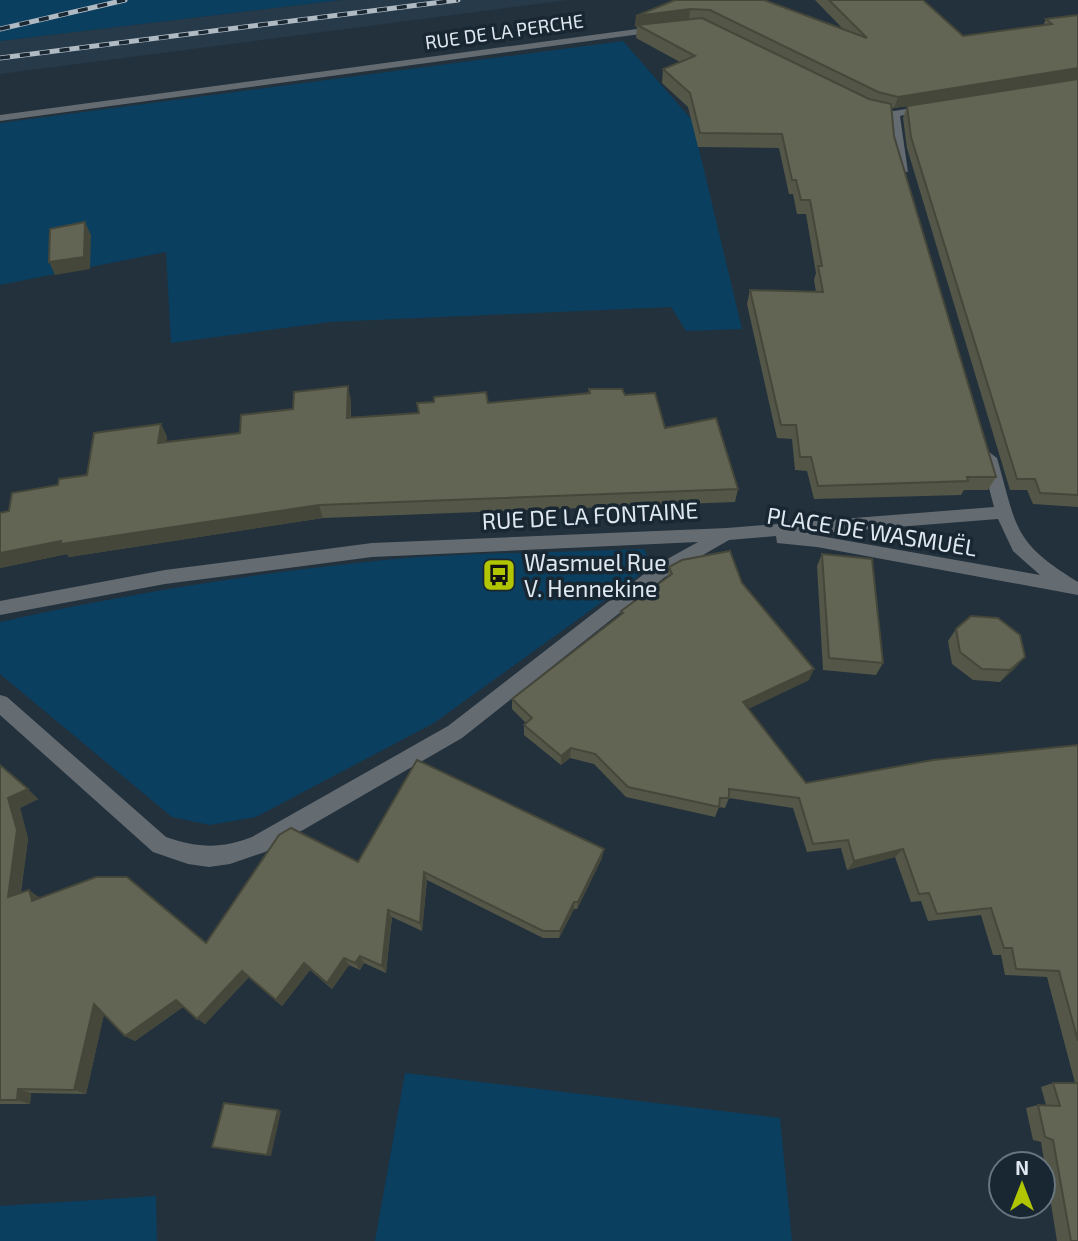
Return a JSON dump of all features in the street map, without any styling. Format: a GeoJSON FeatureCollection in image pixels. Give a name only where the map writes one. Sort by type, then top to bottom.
{"type":"FeatureCollection","features":[{"type":"Feature","properties":{"kind":"street","name":"RUE DE LA PERCHE"},"geometry":{"type":"LineString","coordinates":[[0,118],[677,27]]}},
{"type":"Feature","properties":{"kind":"street"},"geometry":{"type":"LineString","coordinates":[[858,102],[894,114],[948,105]]}},
{"type":"Feature","properties":{"kind":"street"},"geometry":{"type":"LineString","coordinates":[[894,114],[898,149],[909,188]]}},
{"type":"Feature","properties":{"kind":"street"},"geometry":{"type":"LineString","coordinates":[[986,447],[1005,512],[1019,546],[1034,562],[1077,592]]}},
{"type":"Feature","properties":{"kind":"street","name":"PLACE DE WASMUËL"},"geometry":{"type":"LineString","coordinates":[[727,534],[1005,512]]}},
{"type":"Feature","properties":{"kind":"street","name":"PLACE DE WASMUËL"},"geometry":{"type":"LineString","coordinates":[[727,534],[817,541],[1077,592]]}},
{"type":"Feature","properties":{"kind":"street","name":"RUE DE LA FONTAINE"},"geometry":{"type":"LineString","coordinates":[[0,608],[164,577],[372,550],[727,534]]}},
{"type":"Feature","properties":{"kind":"street","name":"RUE DE LA FONTAINE"},"geometry":{"type":"LineString","coordinates":[[0,703],[160,845],[192,857],[226,858],[258,845],[454,732],[659,572],[727,534]]}},
{"type":"Feature","properties":{"kind":"shaded area"},"geometry":{"type":"Polygon","coordinates":[[[0,0],[341,0],[0,41],[0,0]]]}},
{"type":"Feature","properties":{"kind":"shaded area"},"geometry":{"type":"Polygon","coordinates":[[[341,0],[568,0],[0,74],[0,41],[341,0]]]}},
{"type":"Feature","properties":{"kind":"shaded area"},"geometry":{"type":"Polygon","coordinates":[[[623,41],[692,120],[742,329],[686,331],[671,307],[330,322],[171,343],[166,252],[0,285],[0,123],[623,41]]]}},
{"type":"Feature","properties":{"kind":"shaded area"},"geometry":{"type":"Polygon","coordinates":[[[644,549],[652,566],[434,723],[256,817],[210,825],[172,817],[0,674],[0,622],[95,602],[239,578],[384,560],[644,549]]]}},
{"type":"Feature","properties":{"kind":"shaded area"},"geometry":{"type":"Polygon","coordinates":[[[405,1073],[780,1118],[792,1241],[375,1241],[405,1073]]]}},
{"type":"Feature","properties":{"kind":"shaded area"},"geometry":{"type":"Polygon","coordinates":[[[156,1196],[157,1241],[0,1241],[0,1206],[156,1196]]]}},
{"type":"Feature","properties":{"kind":"building"},"geometry":{"type":"Polygon","coordinates":[[[675,0],[764,0],[867,38],[829,0],[923,0],[963,36],[1052,24],[1046,19],[1078,15],[1078,68],[898,97],[878,92],[710,10],[690,9],[636,16],[675,0]]]}},
{"type":"Feature","properties":{"kind":"building"},"geometry":{"type":"Polygon","coordinates":[[[702,18],[869,99],[891,104],[894,136],[996,477],[967,477],[968,481],[818,486],[811,457],[800,457],[796,425],[781,425],[750,290],[823,292],[818,266],[822,266],[810,200],[801,200],[796,180],[792,180],[782,134],[700,133],[690,93],[663,69],[695,56],[637,25],[702,18]]]}},
{"type":"Feature","properties":{"kind":"building"},"geometry":{"type":"Polygon","coordinates":[[[1078,79],[1078,495],[1040,493],[1035,479],[1017,479],[911,137],[907,106],[1078,79]]]}},
{"type":"Feature","properties":{"kind":"building"},"geometry":{"type":"Polygon","coordinates":[[[85,222],[84,257],[49,262],[50,229],[85,222]]]}},
{"type":"Feature","properties":{"kind":"building"},"geometry":{"type":"Polygon","coordinates":[[[348,386],[347,418],[419,413],[417,403],[434,402],[434,397],[486,392],[488,403],[590,393],[589,389],[622,389],[625,395],[655,393],[665,428],[716,418],[738,489],[319,505],[61,544],[61,541],[0,553],[0,513],[9,511],[12,493],[58,485],[59,479],[87,475],[94,433],[161,424],[158,443],[240,433],[241,415],[293,409],[294,392],[348,386]]]}},
{"type":"Feature","properties":{"kind":"building"},"geometry":{"type":"Polygon","coordinates":[[[730,551],[742,583],[814,669],[743,702],[806,783],[933,760],[1078,745],[1078,1041],[1059,971],[1016,969],[1012,948],[1004,948],[991,908],[937,914],[929,893],[919,894],[903,849],[854,861],[848,840],[813,844],[799,798],[729,789],[729,798],[720,798],[719,807],[628,787],[595,754],[571,748],[561,756],[524,725],[532,718],[512,699],[623,613],[621,611],[672,574],[669,567],[682,560],[730,551]]]}},
{"type":"Feature","properties":{"kind":"building"},"geometry":{"type":"Polygon","coordinates":[[[822,554],[872,559],[883,663],[829,658],[822,554]]]}},
{"type":"Feature","properties":{"kind":"building"},"geometry":{"type":"Polygon","coordinates":[[[971,616],[998,618],[1020,635],[1025,657],[1010,670],[982,669],[960,652],[956,629],[971,616]]]}},
{"type":"Feature","properties":{"kind":"building"},"geometry":{"type":"Polygon","coordinates":[[[417,760],[604,849],[578,902],[574,902],[560,931],[543,931],[424,872],[420,923],[388,910],[382,966],[360,956],[355,963],[344,958],[327,983],[304,963],[276,1000],[242,971],[197,1019],[176,1000],[125,1036],[94,1004],[74,1090],[18,1089],[17,1100],[0,1100],[0,765],[28,789],[8,798],[17,830],[8,897],[29,890],[32,901],[96,877],[127,877],[206,943],[279,835],[291,828],[358,862],[417,760]]]}},
{"type":"Feature","properties":{"kind":"building"},"geometry":{"type":"Polygon","coordinates":[[[1053,1083],[1078,1083],[1078,1241],[1071,1241],[1057,1150],[1053,1140],[1045,1137],[1038,1105],[1060,1106],[1053,1083]]]}},
{"type":"Feature","properties":{"kind":"building"},"geometry":{"type":"Polygon","coordinates":[[[224,1103],[278,1110],[267,1155],[212,1147],[224,1103]]]}},
{"type":"Feature","properties":{"kind":"railway"},"geometry":{"type":"LineString","coordinates":[[0,29],[125,0]]}},
{"type":"Feature","properties":{"kind":"railway"},"geometry":{"type":"LineString","coordinates":[[0,58],[458,0]]}},
{"type":"Feature","properties":{"kind":"place","name":"Wasmuel Rue V. Hennekine"},"geometry":{"type":"Point","coordinates":[499,575]}}]}
